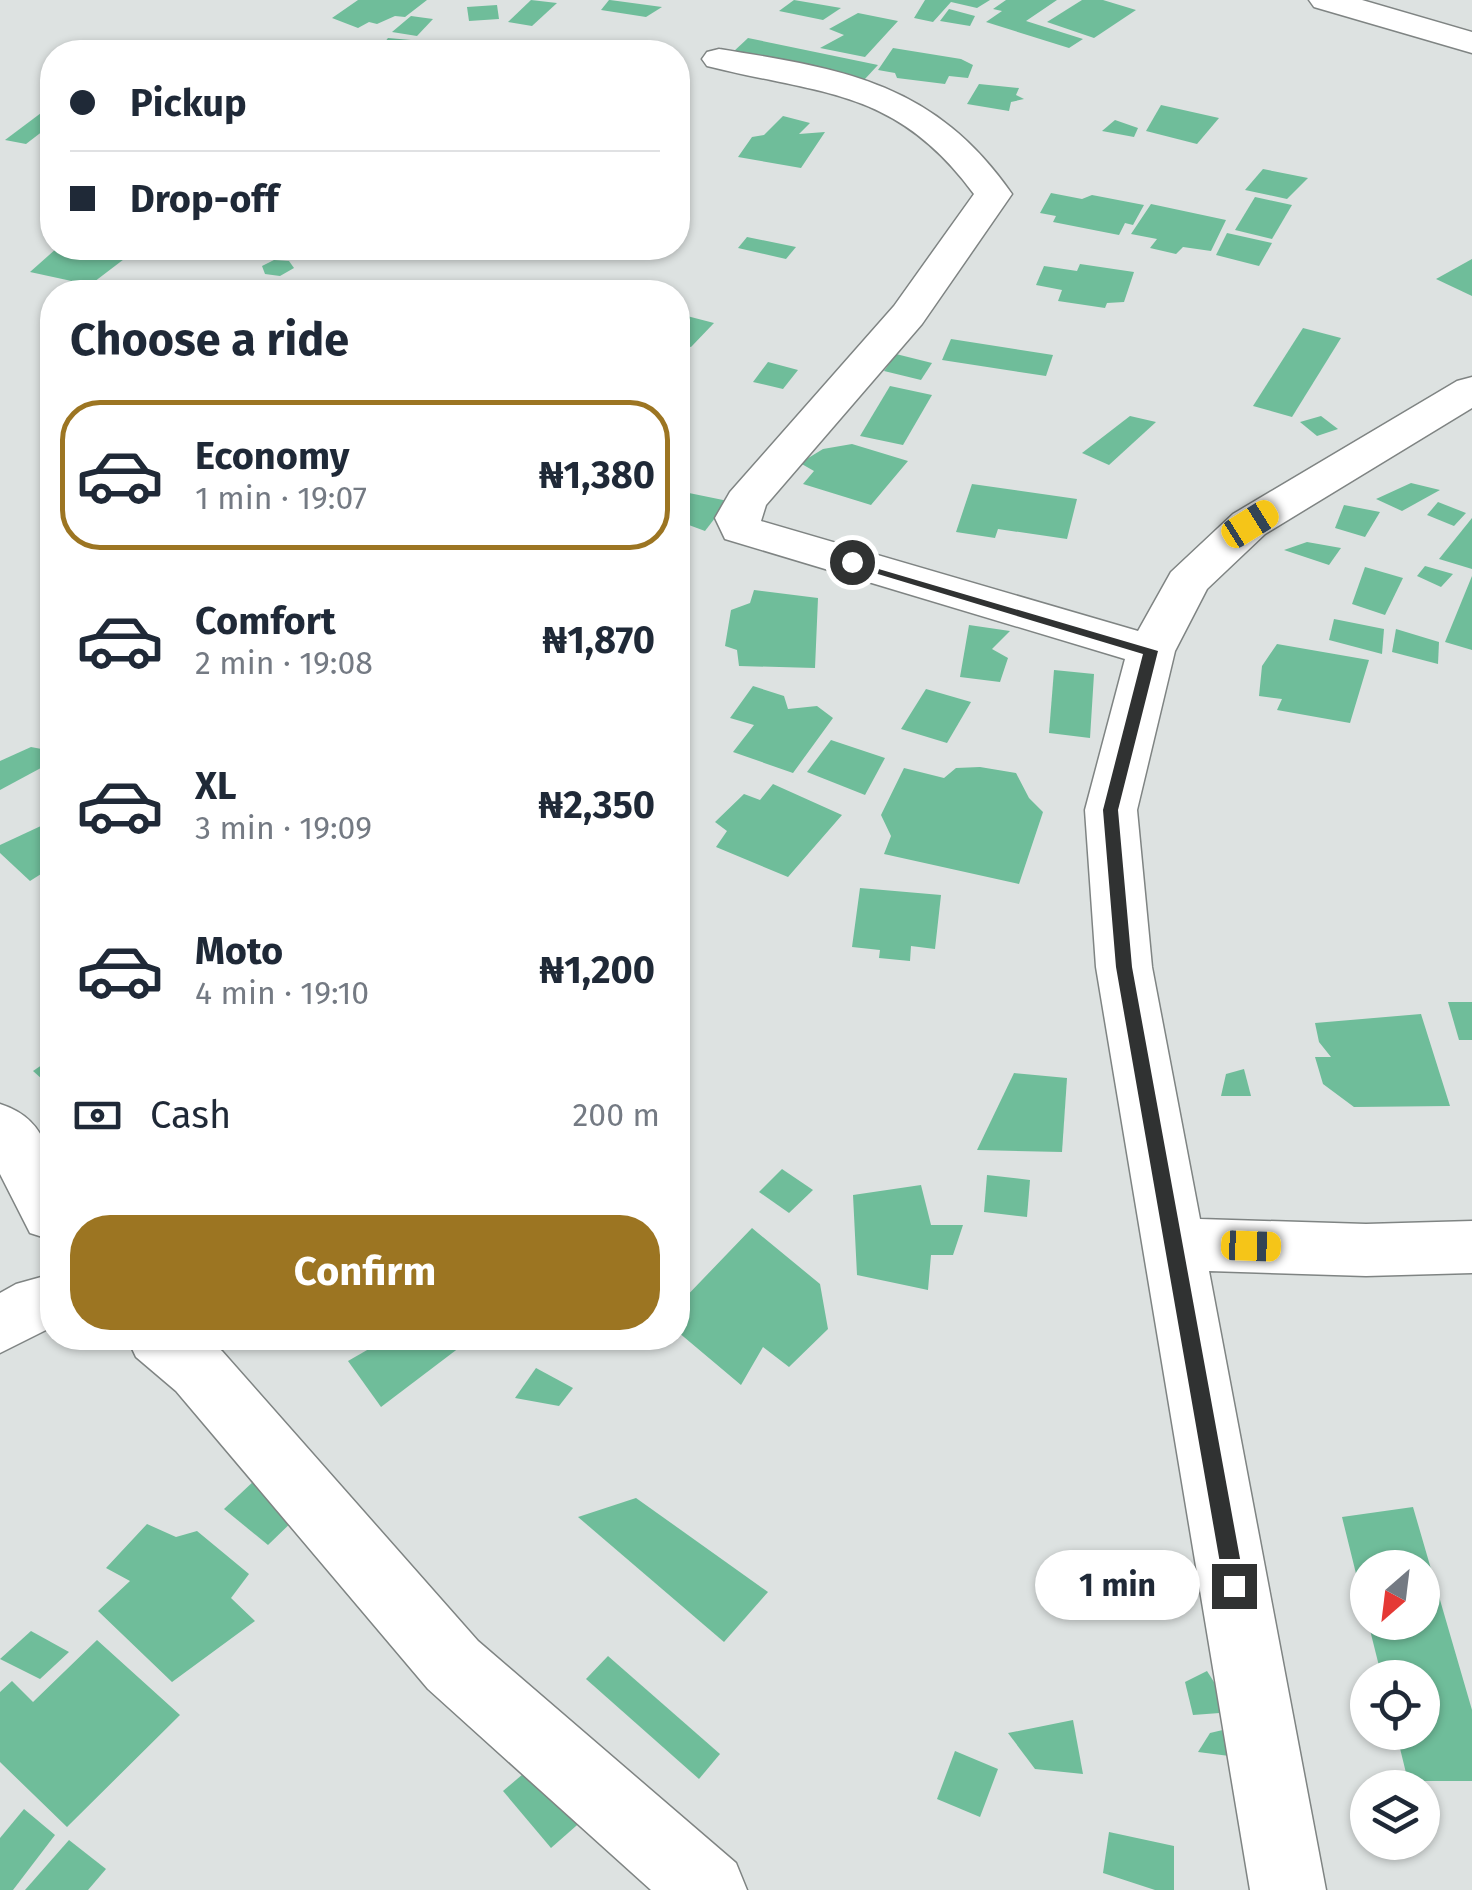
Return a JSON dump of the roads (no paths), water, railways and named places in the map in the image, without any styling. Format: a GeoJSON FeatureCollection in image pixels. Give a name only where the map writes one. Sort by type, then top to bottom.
{"type":"FeatureCollection","features":[{"type":"Feature","properties":{"kind":"street"},"geometry":{"type":"LineString","coordinates":[[1326,0],[1472,43]]}},
{"type":"Feature","properties":{"kind":"street"},"geometry":{"type":"LineString","coordinates":[[719,60],[789,70],[896,103],[954,146],[993,194],[969,235],[872,358],[746,501],[738,518],[740,529],[1151,651]]}},
{"type":"Feature","properties":{"kind":"street"},"geometry":{"type":"LineString","coordinates":[[1288,1890],[1124,967],[1111,810],[1151,651],[1187,582],[1250,524],[1472,390]]}},
{"type":"Feature","properties":{"kind":"street"},"geometry":{"type":"LineString","coordinates":[[0,1126],[40,1188]]}},
{"type":"Feature","properties":{"kind":"street"},"geometry":{"type":"LineString","coordinates":[[1174,1244],[1366,1250],[1472,1247]]}},
{"type":"Feature","properties":{"kind":"street"},"geometry":{"type":"LineString","coordinates":[[174,1350],[199,1371],[453,1665],[708,1890]]}}]}
